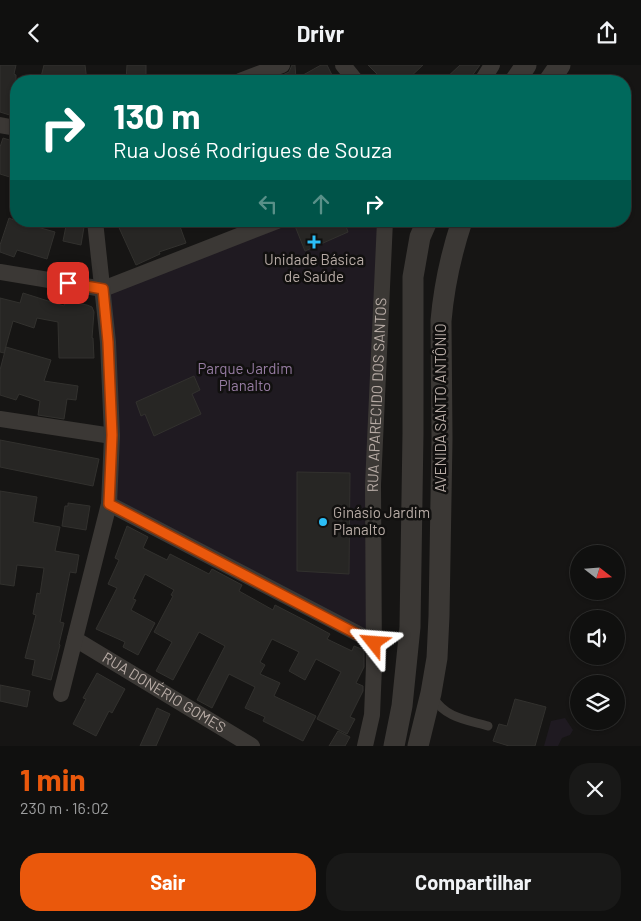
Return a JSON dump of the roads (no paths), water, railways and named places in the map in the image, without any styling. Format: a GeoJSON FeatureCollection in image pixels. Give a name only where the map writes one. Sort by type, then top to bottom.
{"type":"FeatureCollection","features":[{"type":"Feature","properties":{"kind":"street"},"geometry":{"type":"LineString","coordinates":[[256,75],[282,65]]}},
{"type":"Feature","properties":{"kind":"street"},"geometry":{"type":"LineString","coordinates":[[62,694],[109,504],[112,435],[108,342],[96,227]]}},
{"type":"Feature","properties":{"kind":"street"},"geometry":{"type":"LineString","coordinates":[[0,272],[103,289],[262,227]]}},
{"type":"Feature","properties":{"kind":"street","name":"RUA APARECIDO DOS SANTOS"},"geometry":{"type":"LineString","coordinates":[[365,746],[372,715],[374,643],[373,485],[385,227]]}},
{"type":"Feature","properties":{"kind":"street","name":"AVENIDA SANTO ANTÔNIO"},"geometry":{"type":"LineString","coordinates":[[394,746],[402,706],[410,627],[413,277],[420,237],[424,227]]}},
{"type":"Feature","properties":{"kind":"street","name":"AVENIDA SANTO ANTÔNIO"},"geometry":{"type":"LineString","coordinates":[[418,746],[431,693],[439,616],[442,439],[441,321],[446,277],[460,227]]}},
{"type":"Feature","properties":{"kind":"street"},"geometry":{"type":"LineString","coordinates":[[0,419],[112,435]]}},
{"type":"Feature","properties":{"kind":"street"},"geometry":{"type":"LineString","coordinates":[[109,504],[374,643]]}},
{"type":"Feature","properties":{"kind":"street","name":"RUA DONÉRIO GOMES"},"geometry":{"type":"LineString","coordinates":[[75,639],[252,746]]}},
{"type":"Feature","properties":{"kind":"lane"},"geometry":{"type":"LineString","coordinates":[[431,693],[442,709],[449,714],[488,726]]}},
{"type":"Feature","properties":{"kind":"place","name":"Unidade Básica de Saúde"},"geometry":{"type":"Point","coordinates":[314,242]}},
{"type":"Feature","properties":{"kind":"place","name":"Ginásio Jardim Planalto"},"geometry":{"type":"Point","coordinates":[323,522]}},
{"type":"Feature","properties":{"kind":"park label","name":"Parque Jardim Planalto"},"geometry":{"type":"Point","coordinates":[245,378]}}]}
